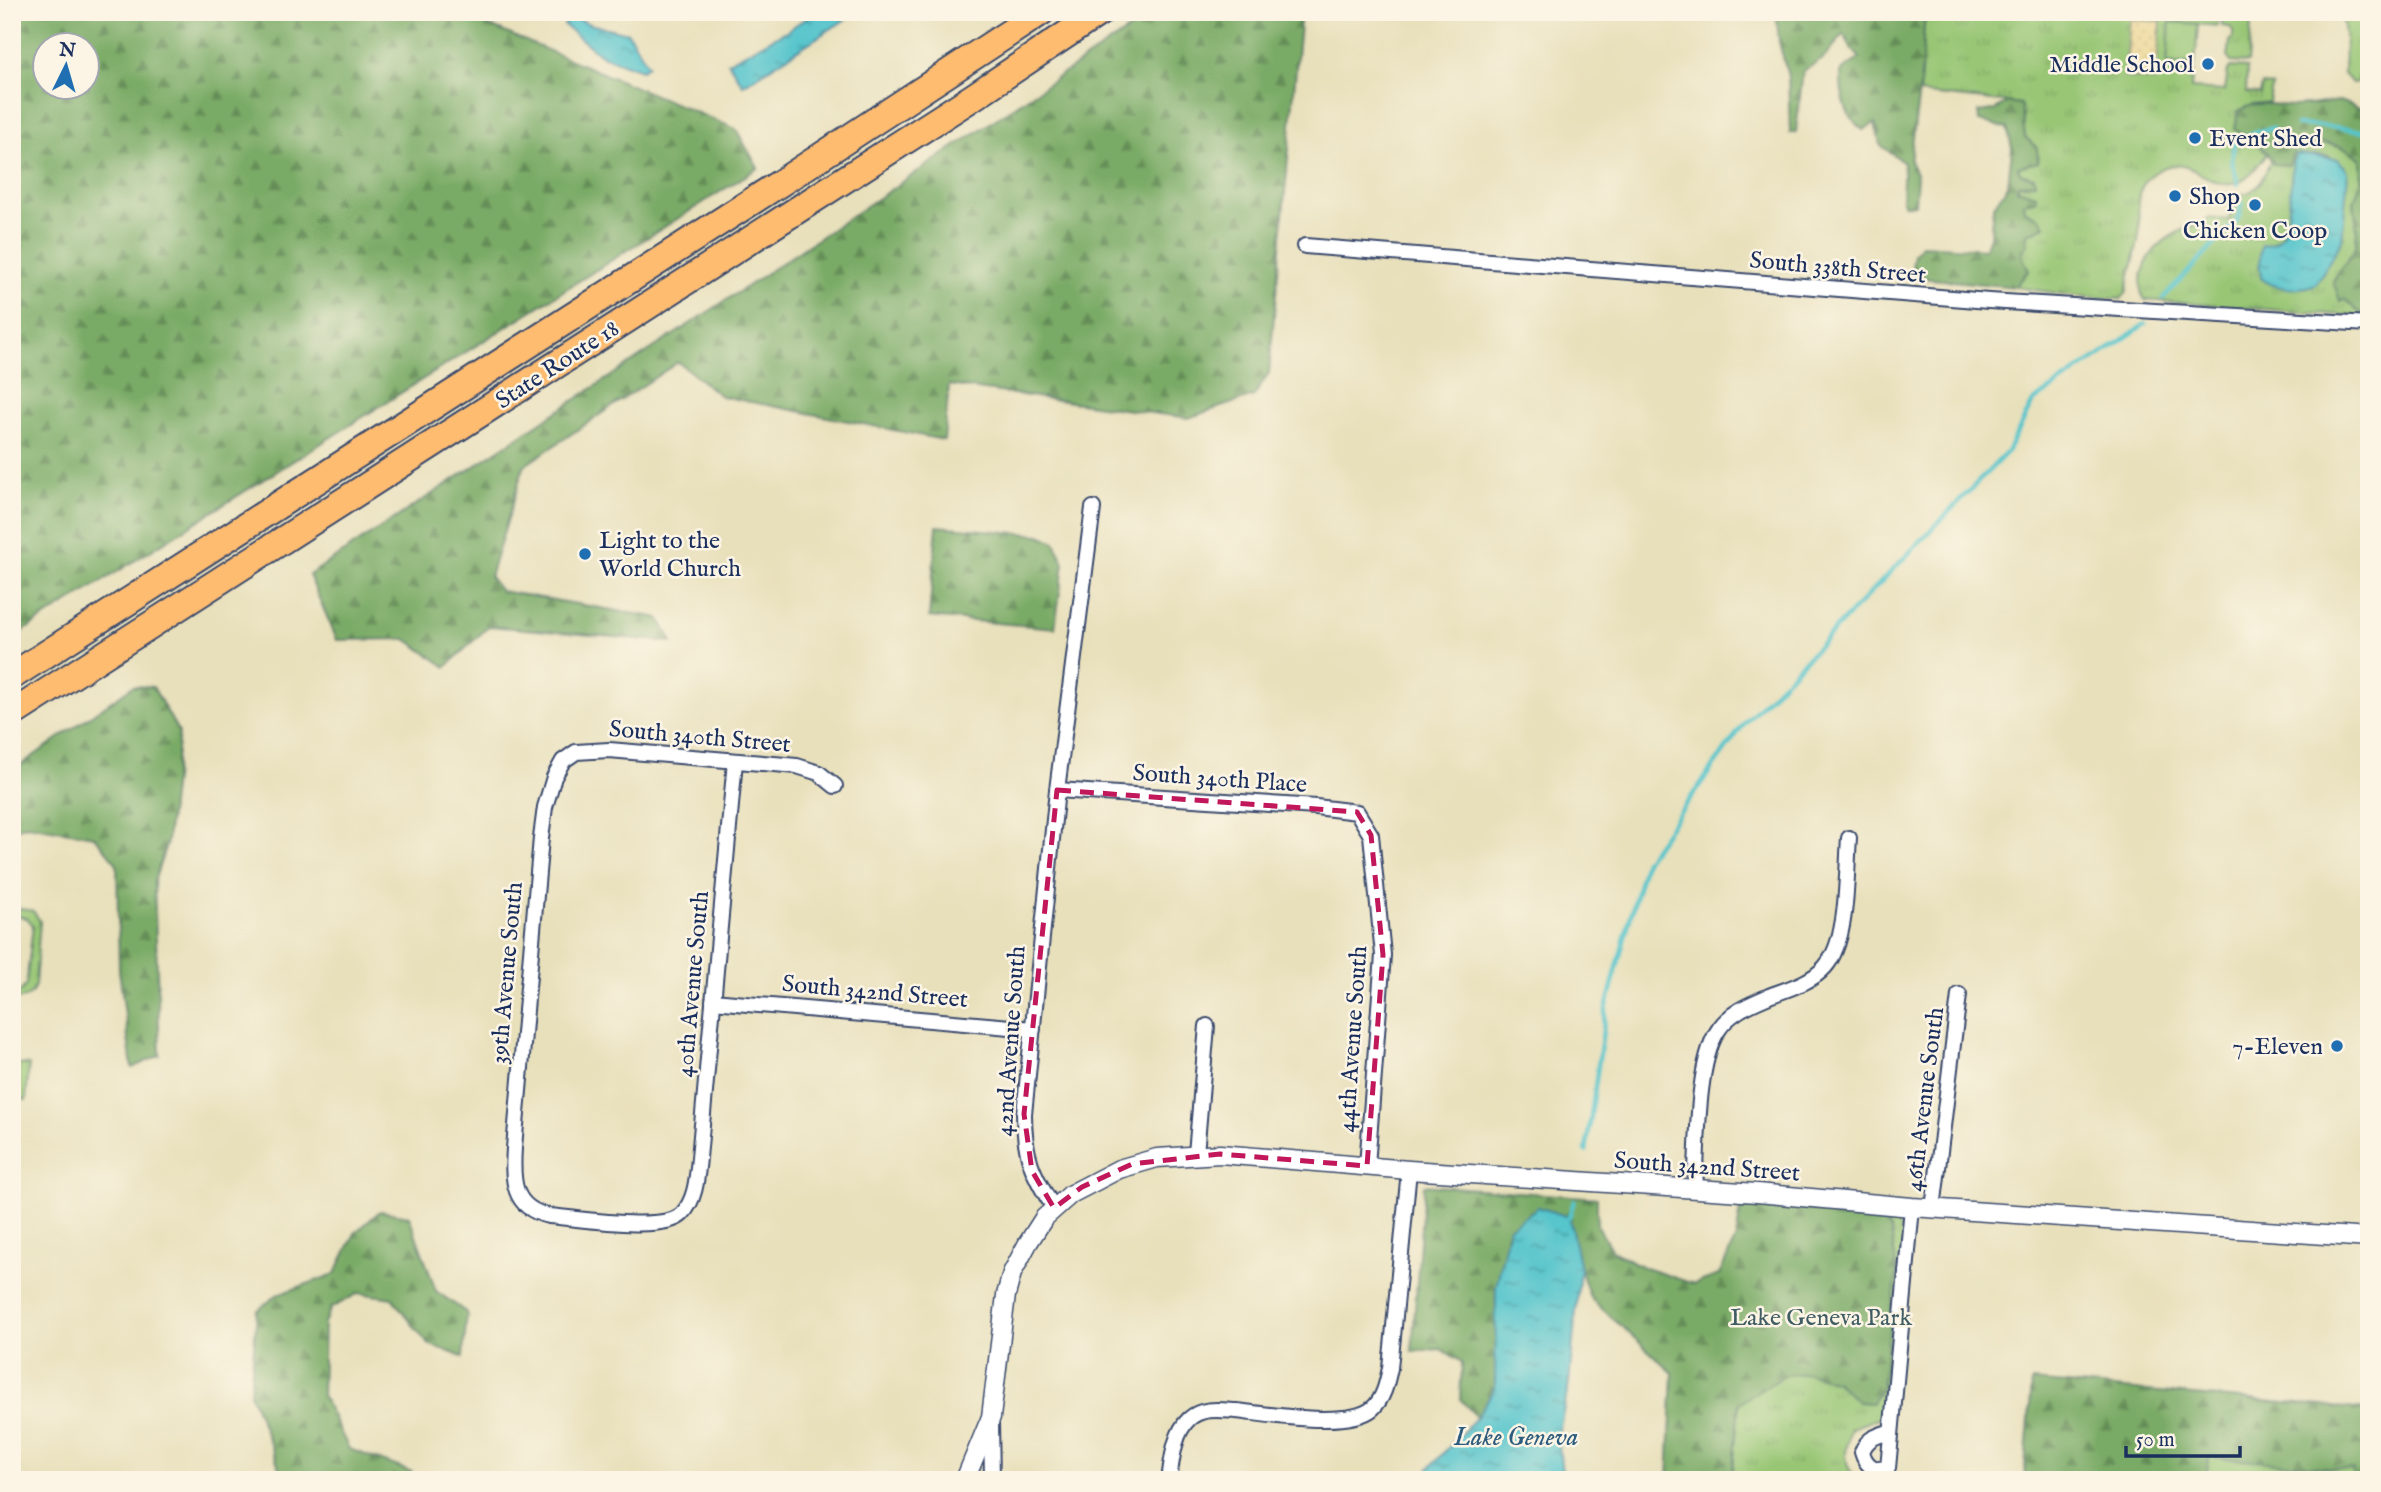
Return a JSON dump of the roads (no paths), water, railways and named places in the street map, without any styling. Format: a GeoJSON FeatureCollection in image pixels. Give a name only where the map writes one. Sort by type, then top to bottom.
{"type":"FeatureCollection","features":[{"type":"Feature","properties":{"kind":"highway","name":"State Route 18"},"geometry":{"type":"LineString","coordinates":[[12,673],[785,180],[1041,12]]}},
{"type":"Feature","properties":{"kind":"highway","name":"State Route 18"},"geometry":{"type":"LineString","coordinates":[[12,714],[973,97],[1100,12]]}},
{"type":"Feature","properties":{"kind":"highway"},"geometry":{"type":"LineString","coordinates":[[12,734],[103,656]]}},
{"type":"Feature","properties":{"kind":"street","name":"South 338th Street"},"geometry":{"type":"LineString","coordinates":[[1305,246],[1989,301],[2369,324]]}},
{"type":"Feature","properties":{"kind":"street","name":"42nd Avenue South"},"geometry":{"type":"LineString","coordinates":[[1054,1208],[1034,1177],[1025,1146],[1024,1114],[1057,790],[1093,508]]}},
{"type":"Feature","properties":{"kind":"street","name":"South 340th Street"},"geometry":{"type":"LineString","coordinates":[[560,765],[576,752],[601,750],[797,765],[819,773],[835,786]]}},
{"type":"Feature","properties":{"kind":"street","name":"40th Avenue South"},"geometry":{"type":"LineString","coordinates":[[686,1209],[694,1191],[699,1158],[735,761]]}},
{"type":"Feature","properties":{"kind":"street","name":"39th Avenue South"},"geometry":{"type":"LineString","coordinates":[[560,765],[547,798],[541,838],[514,1148],[516,1189],[526,1206],[549,1216],[658,1224],[673,1220],[686,1209]]}},
{"type":"Feature","properties":{"kind":"street","name":"South 340th Place"},"geometry":{"type":"LineString","coordinates":[[1057,790],[1357,812],[1369,831]]}},
{"type":"Feature","properties":{"kind":"street","name":"44th Avenue South"},"geometry":{"type":"LineString","coordinates":[[1367,1166],[1383,955],[1369,831]]}},
{"type":"Feature","properties":{"kind":"street"},"geometry":{"type":"LineString","coordinates":[[1695,1189],[1703,1078],[1717,1031],[1733,1014],[1748,1005],[1811,979],[1825,968],[1835,953],[1843,912],[1849,838]]}},
{"type":"Feature","properties":{"kind":"street","name":"46th Avenue South"},"geometry":{"type":"LineString","coordinates":[[1933,1209],[1959,995]]}},
{"type":"Feature","properties":{"kind":"street","name":"South 342nd Street"},"geometry":{"type":"LineString","coordinates":[[713,1001],[1033,1029]]}},
{"type":"Feature","properties":{"kind":"street"},"geometry":{"type":"LineString","coordinates":[[1196,1154],[1207,1026]]}},
{"type":"Feature","properties":{"kind":"street","name":"South 342nd Street"},"geometry":{"type":"LineString","coordinates":[[1054,1208],[1082,1187],[1119,1169],[1157,1158],[1196,1154],[1695,1189],[1912,1208],[2369,1238]]}},
{"type":"Feature","properties":{"kind":"street"},"geometry":{"type":"LineString","coordinates":[[1169,1480],[1178,1437],[1191,1418],[1203,1412],[1219,1410],[1343,1419],[1365,1413],[1375,1406],[1385,1387],[1390,1368],[1409,1170]]}},
{"type":"Feature","properties":{"kind":"street"},"geometry":{"type":"LineString","coordinates":[[992,1480],[991,1417],[1003,1315],[1010,1280],[1028,1242],[1054,1208]]}},
{"type":"Feature","properties":{"kind":"street","name":"46th Avenue South"},"geometry":{"type":"LineString","coordinates":[[1892,1432],[1912,1208]]}},
{"type":"Feature","properties":{"kind":"street"},"geometry":{"type":"LineString","coordinates":[[965,1480],[991,1417]]}},
{"type":"Feature","properties":{"kind":"water"},"geometry":{"type":"Polygon","coordinates":[[[815,12],[857,12],[743,85],[728,62],[785,32],[815,12]]]}},
{"type":"Feature","properties":{"kind":"water"},"geometry":{"type":"Polygon","coordinates":[[[570,15],[589,24],[628,33],[648,65],[642,70],[602,56],[564,25],[570,15]]]}},
{"type":"Feature","properties":{"kind":"water"},"geometry":{"type":"Polygon","coordinates":[[[2297,154],[2338,159],[2348,171],[2342,240],[2316,284],[2287,288],[2273,285],[2261,278],[2260,257],[2262,245],[2275,242],[2283,233],[2290,202],[2293,160],[2297,154]]]}},
{"type":"Feature","properties":{"kind":"water","name":"Lake Geneva"},"geometry":{"type":"Polygon","coordinates":[[[1538,1207],[1569,1217],[1580,1268],[1569,1383],[1558,1437],[1563,1480],[1416,1480],[1477,1417],[1495,1387],[1496,1287],[1509,1228],[1538,1207]]]}},
{"type":"Feature","properties":{"kind":"waterway"},"geometry":{"type":"LineString","coordinates":[[2297,125],[2369,132]]}},
{"type":"Feature","properties":{"kind":"waterway"},"geometry":{"type":"LineString","coordinates":[[2238,184],[2232,161],[2234,143],[2254,132],[2272,128]]}},
{"type":"Feature","properties":{"kind":"waterway"},"geometry":{"type":"LineString","coordinates":[[2163,298],[2235,223],[2242,203]]}},
{"type":"Feature","properties":{"kind":"waterway"},"geometry":{"type":"LineString","coordinates":[[1586,1151],[1606,1009],[1645,861],[1746,721],[2007,452],[2033,402],[2145,324]]}},
{"type":"Feature","properties":{"kind":"waterway"},"geometry":{"type":"LineString","coordinates":[[1569,1217],[1574,1201]]}},
{"type":"Feature","properties":{"kind":"place","name":"Middle School"},"geometry":{"type":"Point","coordinates":[2208,64]}},
{"type":"Feature","properties":{"kind":"place","name":"Event Shed"},"geometry":{"type":"Point","coordinates":[2195,138]}},
{"type":"Feature","properties":{"kind":"place","name":"Shop"},"geometry":{"type":"Point","coordinates":[2175,196]}},
{"type":"Feature","properties":{"kind":"place","name":"Chicken Coop"},"geometry":{"type":"Point","coordinates":[2255,205]}},
{"type":"Feature","properties":{"kind":"place","name":"Light to the World Church"},"geometry":{"type":"Point","coordinates":[585,554]}},
{"type":"Feature","properties":{"kind":"place","name":"7-Eleven"},"geometry":{"type":"Point","coordinates":[2337,1046]}},
{"type":"Feature","properties":{"kind":"park label","name":"Lake Geneva Park"},"geometry":{"type":"Point","coordinates":[1821,1317]}}]}
